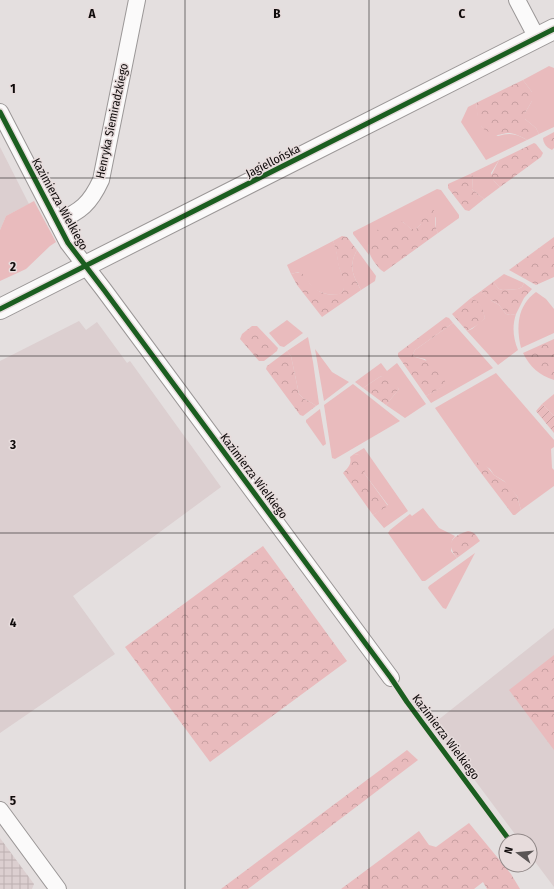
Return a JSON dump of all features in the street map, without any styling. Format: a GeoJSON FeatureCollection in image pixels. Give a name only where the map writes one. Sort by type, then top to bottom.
{"type":"FeatureCollection","features":[{"type":"Feature","properties":{"kind":"street","name":"Henryka Siemiradzkiego"},"geometry":{"type":"LineString","coordinates":[[57,222],[74,215],[95,192],[101,180],[137,0]]}},
{"type":"Feature","properties":{"kind":"street"},"geometry":{"type":"LineString","coordinates":[[517,0],[545,34]]}},
{"type":"Feature","properties":{"kind":"street","name":"Jagiellońska"},"geometry":{"type":"LineString","coordinates":[[0,309],[545,34]]}},
{"type":"Feature","properties":{"kind":"street","name":"Kazimierza Wielkiego"},"geometry":{"type":"LineString","coordinates":[[0,112],[68,243],[391,678]]}},
{"type":"Feature","properties":{"kind":"street"},"geometry":{"type":"LineString","coordinates":[[0,810],[50,886]]}},
{"type":"Feature","properties":{"kind":"shaded area"},"geometry":{"type":"Polygon","coordinates":[[[0,147],[29,204],[6,216],[0,230],[0,147]]]}},
{"type":"Feature","properties":{"kind":"shaded area"},"geometry":{"type":"Polygon","coordinates":[[[79,321],[86,330],[97,322],[127,363],[130,361],[221,487],[73,596],[115,654],[0,733],[0,361],[79,321]]]}},
{"type":"Feature","properties":{"kind":"shaded area"},"geometry":{"type":"Polygon","coordinates":[[[554,628],[554,887],[538,866],[538,833],[514,833],[433,724],[554,628]]]}},
{"type":"Feature","properties":{"kind":"shaded area"},"geometry":{"type":"Polygon","coordinates":[[[0,838],[34,884],[32,889],[0,889],[0,838]]]}},
{"type":"Feature","properties":{"kind":"green space"},"geometry":{"type":"Polygon","coordinates":[[[549,66],[554,68],[554,127],[539,134],[536,128],[525,119],[525,113],[532,101],[532,92],[523,80],[549,66]]]}},
{"type":"Feature","properties":{"kind":"green space"},"geometry":{"type":"Polygon","coordinates":[[[523,80],[532,92],[533,96],[532,101],[525,113],[525,119],[536,128],[539,134],[527,140],[510,133],[493,135],[483,129],[478,119],[476,103],[523,80]]]}},
{"type":"Feature","properties":{"kind":"green space"},"geometry":{"type":"Polygon","coordinates":[[[476,103],[478,116],[482,127],[498,136],[513,134],[527,140],[486,160],[461,122],[468,107],[476,103]]]}},
{"type":"Feature","properties":{"kind":"green space"},"geometry":{"type":"Polygon","coordinates":[[[554,132],[554,148],[552,150],[548,148],[543,138],[554,132]]]}},
{"type":"Feature","properties":{"kind":"green space"},"geometry":{"type":"Polygon","coordinates":[[[534,143],[543,153],[541,157],[500,187],[491,176],[499,160],[534,143]]]}},
{"type":"Feature","properties":{"kind":"green space"},"geometry":{"type":"Polygon","coordinates":[[[499,160],[491,173],[494,181],[500,187],[484,199],[472,189],[473,176],[470,174],[499,160]]]}},
{"type":"Feature","properties":{"kind":"green space"},"geometry":{"type":"Polygon","coordinates":[[[470,174],[473,176],[472,189],[484,199],[469,211],[465,210],[448,188],[448,184],[470,174]]]}},
{"type":"Feature","properties":{"kind":"green space"},"geometry":{"type":"Polygon","coordinates":[[[437,189],[441,190],[459,215],[459,218],[438,233],[436,229],[436,217],[421,224],[416,229],[411,229],[403,222],[368,245],[369,255],[353,234],[353,232],[437,189]]]}},
{"type":"Feature","properties":{"kind":"green space"},"geometry":{"type":"Polygon","coordinates":[[[34,201],[56,242],[26,269],[0,281],[0,230],[6,216],[34,201]]]}},
{"type":"Feature","properties":{"kind":"green space"},"geometry":{"type":"Polygon","coordinates":[[[426,204],[434,210],[435,224],[438,233],[384,272],[375,263],[369,252],[369,242],[373,233],[396,221],[404,223],[411,229],[416,229],[421,224],[420,211],[426,204]]]}},
{"type":"Feature","properties":{"kind":"green space"},"geometry":{"type":"Polygon","coordinates":[[[342,236],[347,237],[357,250],[352,266],[354,275],[361,290],[322,317],[297,285],[291,274],[303,274],[314,288],[322,293],[336,295],[343,291],[343,280],[333,241],[342,236]]]}},
{"type":"Feature","properties":{"kind":"green space"},"geometry":{"type":"Polygon","coordinates":[[[554,237],[554,277],[536,285],[509,270],[554,237]]]}},
{"type":"Feature","properties":{"kind":"green space"},"geometry":{"type":"Polygon","coordinates":[[[333,241],[339,268],[344,279],[343,291],[337,295],[323,293],[315,289],[302,274],[298,272],[291,274],[287,265],[333,241]]]}},
{"type":"Feature","properties":{"kind":"green space"},"geometry":{"type":"Polygon","coordinates":[[[357,250],[376,276],[375,281],[361,290],[354,275],[352,266],[357,250]]]}},
{"type":"Feature","properties":{"kind":"green space"},"geometry":{"type":"Polygon","coordinates":[[[504,274],[524,283],[522,287],[518,289],[499,289],[493,282],[504,274]]]}},
{"type":"Feature","properties":{"kind":"green space"},"geometry":{"type":"Polygon","coordinates":[[[493,282],[499,289],[503,290],[518,289],[522,287],[524,283],[532,289],[524,298],[516,314],[510,315],[506,314],[499,305],[489,299],[481,291],[493,282]]]}},
{"type":"Feature","properties":{"kind":"green space"},"geometry":{"type":"Polygon","coordinates":[[[481,291],[499,305],[506,314],[516,314],[514,332],[518,350],[498,365],[467,331],[472,329],[485,318],[477,301],[471,298],[481,291]]]}},
{"type":"Feature","properties":{"kind":"green space"},"geometry":{"type":"Polygon","coordinates":[[[536,292],[546,299],[554,309],[554,333],[521,348],[519,340],[520,317],[525,304],[536,292]]]}},
{"type":"Feature","properties":{"kind":"green space"},"geometry":{"type":"Polygon","coordinates":[[[471,298],[477,301],[485,318],[479,324],[467,331],[452,314],[471,298]]]}},
{"type":"Feature","properties":{"kind":"green space"},"geometry":{"type":"Polygon","coordinates":[[[446,317],[453,323],[415,350],[413,354],[415,357],[435,365],[442,373],[444,378],[446,385],[426,396],[398,356],[398,353],[446,317]]]}},
{"type":"Feature","properties":{"kind":"green space"},"geometry":{"type":"Polygon","coordinates":[[[287,320],[303,333],[284,347],[280,346],[269,333],[287,320]]]}},
{"type":"Feature","properties":{"kind":"green space"},"geometry":{"type":"Polygon","coordinates":[[[453,323],[493,368],[431,403],[426,396],[445,385],[425,359],[415,357],[413,354],[415,350],[453,323]]]}},
{"type":"Feature","properties":{"kind":"green space"},"geometry":{"type":"Polygon","coordinates":[[[252,326],[257,326],[278,348],[277,351],[264,361],[259,361],[240,339],[242,334],[252,326]]]}},
{"type":"Feature","properties":{"kind":"green space"},"geometry":{"type":"Polygon","coordinates":[[[308,337],[319,404],[316,406],[299,394],[291,356],[287,351],[308,337]]]}},
{"type":"Feature","properties":{"kind":"green space"},"geometry":{"type":"Polygon","coordinates":[[[554,339],[554,380],[544,376],[536,370],[523,353],[554,339]]]}},
{"type":"Feature","properties":{"kind":"green space"},"geometry":{"type":"Polygon","coordinates":[[[315,349],[332,372],[349,382],[324,401],[315,349]]]}},
{"type":"Feature","properties":{"kind":"green space"},"geometry":{"type":"Polygon","coordinates":[[[287,351],[291,356],[299,394],[316,406],[303,416],[300,415],[266,369],[267,366],[287,351]]]}},
{"type":"Feature","properties":{"kind":"green space"},"geometry":{"type":"Polygon","coordinates":[[[381,363],[387,371],[397,363],[426,404],[405,418],[386,405],[399,389],[381,376],[363,388],[355,382],[381,363]]]}},
{"type":"Feature","properties":{"kind":"green space"},"geometry":{"type":"Polygon","coordinates":[[[496,373],[554,440],[554,447],[551,449],[552,468],[554,470],[554,486],[521,510],[517,496],[504,481],[494,475],[490,469],[478,461],[475,465],[435,408],[496,373]]]}},
{"type":"Feature","properties":{"kind":"green space"},"geometry":{"type":"Polygon","coordinates":[[[381,376],[390,380],[399,389],[386,405],[363,388],[381,376]]]}},
{"type":"Feature","properties":{"kind":"green space"},"geometry":{"type":"Polygon","coordinates":[[[353,384],[400,421],[335,459],[332,458],[324,405],[353,384]]]}},
{"type":"Feature","properties":{"kind":"green space"},"geometry":{"type":"Polygon","coordinates":[[[554,394],[554,416],[542,404],[554,394]]]}},
{"type":"Feature","properties":{"kind":"green space"},"geometry":{"type":"Polygon","coordinates":[[[542,404],[554,416],[554,433],[536,411],[542,404]]]}},
{"type":"Feature","properties":{"kind":"green space"},"geometry":{"type":"Polygon","coordinates":[[[320,409],[326,444],[323,446],[306,422],[306,420],[320,409]]]}},
{"type":"Feature","properties":{"kind":"green space"},"geometry":{"type":"Polygon","coordinates":[[[364,448],[408,511],[384,528],[373,515],[388,505],[364,473],[359,455],[354,454],[364,448]]]}},
{"type":"Feature","properties":{"kind":"green space"},"geometry":{"type":"Polygon","coordinates":[[[354,454],[359,455],[367,465],[364,473],[388,506],[373,515],[343,473],[350,464],[350,457],[354,454]]]}},
{"type":"Feature","properties":{"kind":"green space"},"geometry":{"type":"Polygon","coordinates":[[[478,461],[484,463],[494,475],[508,484],[517,496],[521,510],[515,515],[513,515],[475,465],[478,461]]]}},
{"type":"Feature","properties":{"kind":"green space"},"geometry":{"type":"Polygon","coordinates":[[[423,508],[439,528],[455,536],[452,540],[451,551],[457,558],[425,581],[422,581],[388,533],[410,514],[412,516],[423,508]]]}},
{"type":"Feature","properties":{"kind":"green space"},"geometry":{"type":"Polygon","coordinates":[[[468,531],[474,533],[480,541],[457,558],[451,548],[452,541],[458,535],[468,531]]]}},
{"type":"Feature","properties":{"kind":"green space"},"geometry":{"type":"Polygon","coordinates":[[[263,546],[347,661],[210,762],[125,647],[263,546]]]}},
{"type":"Feature","properties":{"kind":"green space"},"geometry":{"type":"Polygon","coordinates":[[[475,553],[446,609],[443,608],[428,588],[429,586],[475,553]]]}},
{"type":"Feature","properties":{"kind":"green space"},"geometry":{"type":"Polygon","coordinates":[[[554,655],[554,750],[509,690],[554,655]]]}},
{"type":"Feature","properties":{"kind":"green space"},"geometry":{"type":"Polygon","coordinates":[[[407,750],[418,760],[248,889],[221,889],[407,750]]]}},
{"type":"Feature","properties":{"kind":"green space"},"geometry":{"type":"Polygon","coordinates":[[[469,823],[498,858],[498,873],[510,873],[520,889],[487,889],[483,882],[474,889],[341,889],[419,831],[429,845],[436,847],[469,823]]]}},
{"type":"Feature","properties":{"kind":"cycle path"},"geometry":{"type":"LineString","coordinates":[[0,309],[554,29]]}},
{"type":"Feature","properties":{"kind":"cycle path"},"geometry":{"type":"LineString","coordinates":[[0,112],[68,243],[504,833]]}}]}
